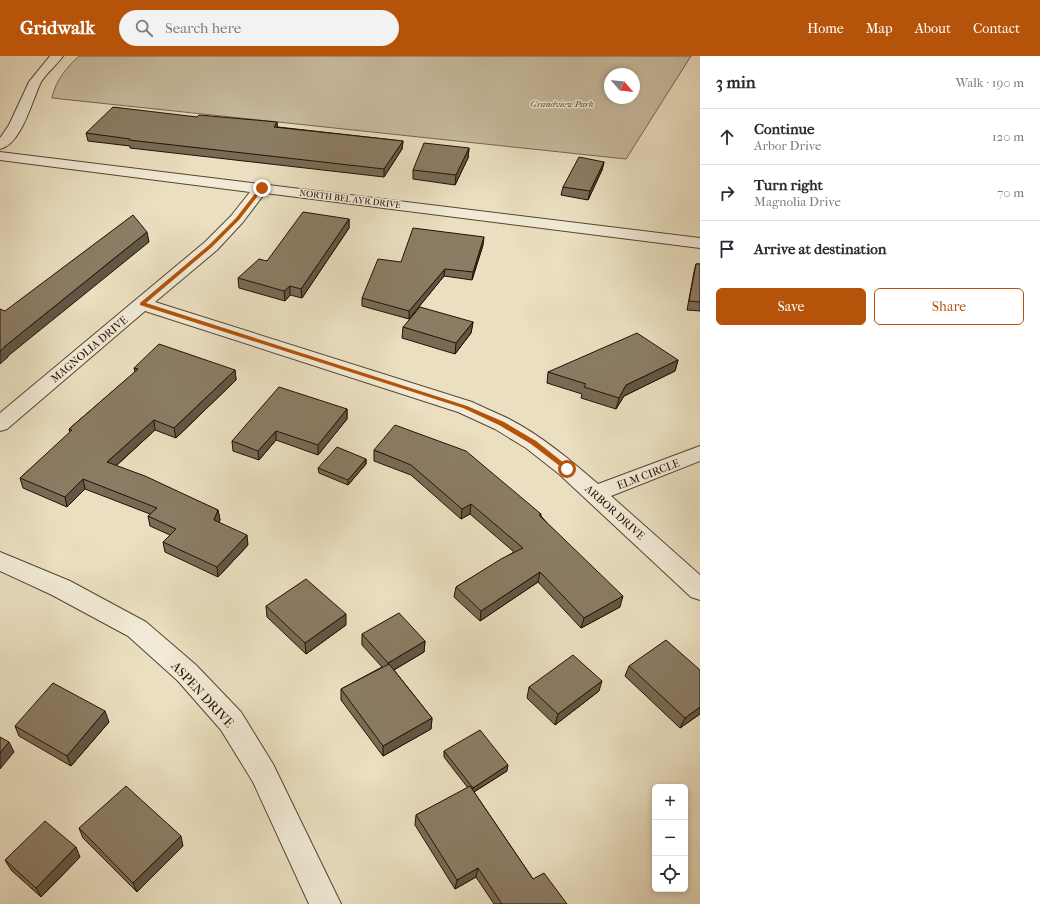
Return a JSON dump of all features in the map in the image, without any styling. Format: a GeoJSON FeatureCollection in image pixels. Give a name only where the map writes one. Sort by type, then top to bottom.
{"type":"FeatureCollection","features":[{"type":"Feature","properties":{"kind":"street"},"geometry":{"type":"LineString","coordinates":[[0,145],[10,134],[42,71],[57,56]]}},
{"type":"Feature","properties":{"kind":"street","name":"NORTH BEL AYR DRIVE"},"geometry":{"type":"LineString","coordinates":[[0,156],[700,243]]}},
{"type":"Feature","properties":{"kind":"street","name":"MAGNOLIA DRIVE"},"geometry":{"type":"LineString","coordinates":[[0,424],[211,246],[237,219],[262,188]]}},
{"type":"Feature","properties":{"kind":"street","name":"ARBOR DRIVE"},"geometry":{"type":"LineString","coordinates":[[142,304],[465,407],[502,424],[533,443],[567,469],[700,590]]}},
{"type":"Feature","properties":{"kind":"street","name":"ELM CIRCLE"},"geometry":{"type":"LineString","coordinates":[[595,494],[700,453]]}},
{"type":"Feature","properties":{"kind":"street","name":"ASPEN DRIVE"},"geometry":{"type":"LineString","coordinates":[[0,561],[61,588],[137,629],[187,673],[231,721],[263,773],[325,904]]}},
{"type":"Feature","properties":{"kind":"green space","name":"Grandview Park"},"geometry":{"type":"Polygon","coordinates":[[[79,56],[691,56],[626,159],[52,98],[59,80],[79,56]]]}},
{"type":"Feature","properties":{"kind":"building"},"geometry":{"type":"Polygon","coordinates":[[[113,107],[197,117],[199,115],[277,122],[274,127],[403,141],[384,169],[129,140],[130,139],[86,133],[113,107]]]}},
{"type":"Feature","properties":{"kind":"building"},"geometry":{"type":"Polygon","coordinates":[[[424,143],[469,148],[456,175],[413,170],[424,143]]]}},
{"type":"Feature","properties":{"kind":"building"},"geometry":{"type":"Polygon","coordinates":[[[579,157],[604,162],[590,191],[563,187],[579,157]]]}},
{"type":"Feature","properties":{"kind":"building"},"geometry":{"type":"Polygon","coordinates":[[[303,212],[349,219],[301,289],[290,286],[284,291],[238,278],[259,259],[267,261],[303,212]]]}},
{"type":"Feature","properties":{"kind":"building"},"geometry":{"type":"Polygon","coordinates":[[[133,215],[147,232],[0,351],[0,309],[5,311],[133,215]]]}},
{"type":"Feature","properties":{"kind":"building"},"geometry":{"type":"Polygon","coordinates":[[[413,228],[484,237],[473,272],[445,269],[409,311],[362,298],[378,259],[401,262],[413,228]]]}},
{"type":"Feature","properties":{"kind":"building"},"geometry":{"type":"Polygon","coordinates":[[[696,264],[700,264],[700,302],[689,301],[696,264]]]}},
{"type":"Feature","properties":{"kind":"building"},"geometry":{"type":"Polygon","coordinates":[[[420,307],[473,322],[456,343],[403,327],[420,307]]]}},
{"type":"Feature","properties":{"kind":"building"},"geometry":{"type":"Polygon","coordinates":[[[637,333],[678,360],[626,385],[619,398],[584,387],[586,384],[548,372],[637,333]]]}},
{"type":"Feature","properties":{"kind":"building"},"geometry":{"type":"Polygon","coordinates":[[[159,344],[235,370],[174,428],[154,420],[107,462],[145,476],[218,510],[214,520],[247,535],[217,567],[163,542],[176,529],[148,516],[157,508],[83,479],[65,497],[20,478],[72,430],[69,429],[138,369],[134,368],[159,344]]]}},
{"type":"Feature","properties":{"kind":"building"},"geometry":{"type":"Polygon","coordinates":[[[279,387],[347,409],[318,445],[276,431],[258,451],[232,441],[279,387]]]}},
{"type":"Feature","properties":{"kind":"building"},"geometry":{"type":"Polygon","coordinates":[[[395,425],[466,451],[541,514],[539,515],[623,596],[584,618],[540,572],[481,611],[456,587],[501,559],[523,548],[471,504],[462,509],[411,465],[374,450],[395,425]]]}},
{"type":"Feature","properties":{"kind":"building"},"geometry":{"type":"Polygon","coordinates":[[[337,447],[366,459],[348,480],[318,468],[337,447]]]}},
{"type":"Feature","properties":{"kind":"building"},"geometry":{"type":"Polygon","coordinates":[[[306,579],[346,614],[305,643],[266,606],[306,579]]]}},
{"type":"Feature","properties":{"kind":"building"},"geometry":{"type":"Polygon","coordinates":[[[399,613],[425,641],[388,663],[362,634],[399,613]]]}},
{"type":"Feature","properties":{"kind":"building"},"geometry":{"type":"Polygon","coordinates":[[[666,640],[700,670],[700,707],[685,718],[629,666],[666,640]]]}},
{"type":"Feature","properties":{"kind":"building"},"geometry":{"type":"Polygon","coordinates":[[[573,655],[602,681],[558,714],[529,687],[573,655]]]}},
{"type":"Feature","properties":{"kind":"building"},"geometry":{"type":"Polygon","coordinates":[[[389,664],[432,718],[383,746],[341,689],[389,664]]]}},
{"type":"Feature","properties":{"kind":"building"},"geometry":{"type":"Polygon","coordinates":[[[53,683],[105,711],[67,756],[15,726],[53,683]]]}},
{"type":"Feature","properties":{"kind":"building"},"geometry":{"type":"Polygon","coordinates":[[[480,730],[508,765],[473,788],[444,751],[480,730]]]}},
{"type":"Feature","properties":{"kind":"building"},"geometry":{"type":"Polygon","coordinates":[[[0,737],[9,742],[0,753],[0,737]]]}},
{"type":"Feature","properties":{"kind":"building"},"geometry":{"type":"Polygon","coordinates":[[[126,786],[181,836],[133,883],[79,828],[126,786]]]}},
{"type":"Feature","properties":{"kind":"building"},"geometry":{"type":"Polygon","coordinates":[[[470,786],[533,879],[544,873],[567,904],[502,904],[478,868],[457,880],[416,815],[470,786]]]}},
{"type":"Feature","properties":{"kind":"building"},"geometry":{"type":"Polygon","coordinates":[[[45,821],[76,847],[36,888],[5,860],[45,821]]]}},
{"type":"Feature","properties":{"kind":"route"},"geometry":{"type":"LineString","coordinates":[[262,188],[237,219],[211,246],[142,304],[465,407],[502,424],[533,443],[567,469]]}}]}
